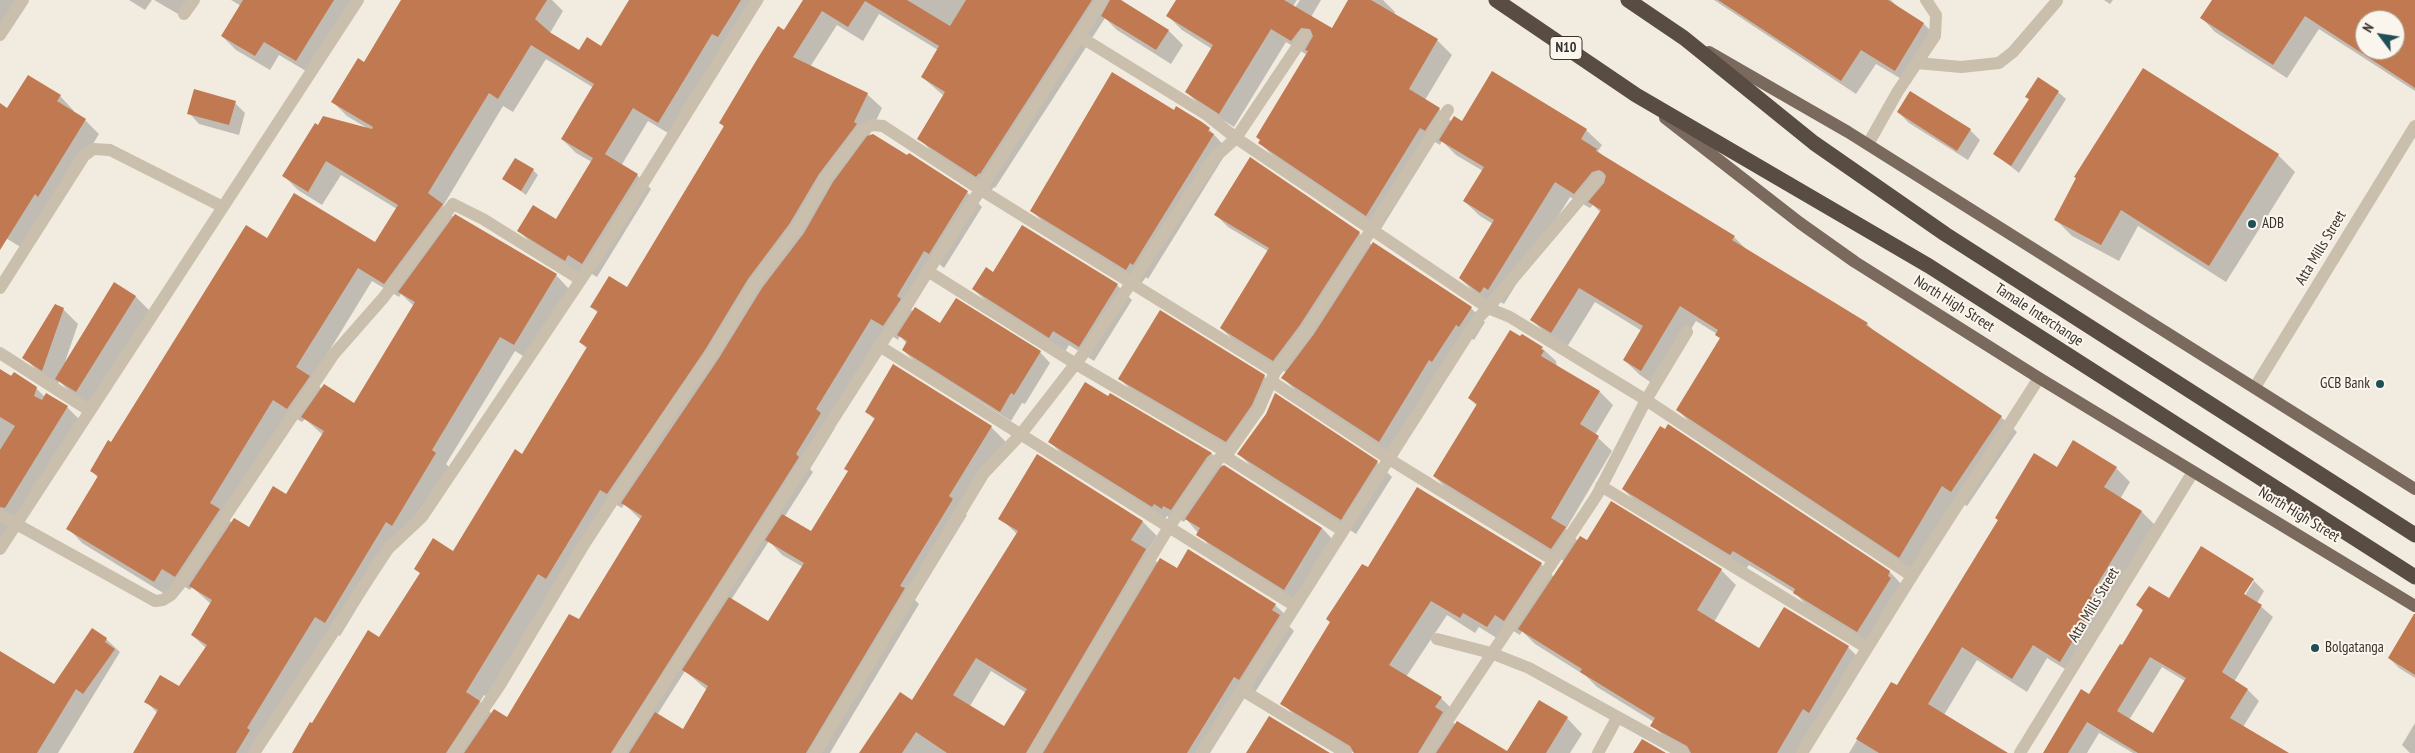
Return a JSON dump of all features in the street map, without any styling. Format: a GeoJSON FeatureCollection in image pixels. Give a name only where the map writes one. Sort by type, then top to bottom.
{"type":"FeatureCollection","features":[{"type":"Feature","properties":{"kind":"highway","name":"North High Street"},"geometry":{"type":"LineString","coordinates":[[1496,0],[1636,95]]}},
{"type":"Feature","properties":{"kind":"highway"},"geometry":{"type":"LineString","coordinates":[[1628,0],[1684,38]]}},
{"type":"Feature","properties":{"kind":"highway","name":"Tamale Interchange"},"geometry":{"type":"LineString","coordinates":[[1684,38],[1814,143],[1945,234],[2415,535]]}},
{"type":"Feature","properties":{"kind":"highway","name":"Tamale Interchange"},"geometry":{"type":"LineString","coordinates":[[1636,95],[1929,266],[2415,577]]}},
{"type":"Feature","properties":{"kind":"main road"},"geometry":{"type":"LineString","coordinates":[[1684,38],[1868,144],[2415,489]]}},
{"type":"Feature","properties":{"kind":"main road","name":"North High Street"},"geometry":{"type":"LineString","coordinates":[[1636,95],[1800,223],[1847,257],[2040,378],[2415,606]]}},
{"type":"Feature","properties":{"kind":"street"},"geometry":{"type":"LineString","coordinates":[[0,35],[23,0]]}},
{"type":"Feature","properties":{"kind":"street"},"geometry":{"type":"LineString","coordinates":[[184,14],[194,0]]}},
{"type":"Feature","properties":{"kind":"street"},"geometry":{"type":"LineString","coordinates":[[0,549],[358,0]]}},
{"type":"Feature","properties":{"kind":"street"},"geometry":{"type":"LineString","coordinates":[[254,753],[388,549],[422,517],[612,235],[757,0]]}},
{"type":"Feature","properties":{"kind":"street"},"geometry":{"type":"LineString","coordinates":[[619,753],[1102,0]]}},
{"type":"Feature","properties":{"kind":"street"},"geometry":{"type":"LineString","coordinates":[[1868,144],[1898,91],[1935,36],[1936,15],[1926,0]]}},
{"type":"Feature","properties":{"kind":"street"},"geometry":{"type":"LineString","coordinates":[[1917,63],[1961,67],[1999,63],[2014,52],[2057,2]]}},
{"type":"Feature","properties":{"kind":"street"},"geometry":{"type":"LineString","coordinates":[[815,753],[975,486],[1020,434],[1076,364],[1215,157],[1236,138],[1305,34]]}},
{"type":"Feature","properties":{"kind":"street"},"geometry":{"type":"LineString","coordinates":[[1079,36],[1207,115],[1236,138],[1488,308],[1510,317],[1646,400],[1912,576]]}},
{"type":"Feature","properties":{"kind":"street"},"geometry":{"type":"LineString","coordinates":[[1034,753],[1169,527],[1214,462],[1225,454],[1259,409],[1273,377],[1307,330],[1448,110]]}},
{"type":"Feature","properties":{"kind":"street"},"geometry":{"type":"LineString","coordinates":[[454,753],[500,685],[585,543],[668,416],[712,354],[755,283],[797,228],[826,178],[862,130],[872,125],[884,126],[981,190],[1132,282],[1273,377],[1389,459],[1553,560]]}},
{"type":"Feature","properties":{"kind":"street","name":"Atta Mills Street"},"geometry":{"type":"LineString","coordinates":[[2255,387],[2415,126]]}},
{"type":"Feature","properties":{"kind":"street"},"geometry":{"type":"LineString","coordinates":[[0,288],[84,156],[93,149],[110,150],[223,207]]}},
{"type":"Feature","properties":{"kind":"street"},"geometry":{"type":"LineString","coordinates":[[1202,753],[1479,317],[1598,178]]}},
{"type":"Feature","properties":{"kind":"street"},"geometry":{"type":"LineString","coordinates":[[0,515],[155,601],[163,600],[180,584],[334,354],[393,285],[453,204],[483,220],[581,280]]}},
{"type":"Feature","properties":{"kind":"street"},"geometry":{"type":"LineString","coordinates":[[928,272],[1225,454],[1343,531]]}},
{"type":"Feature","properties":{"kind":"street"},"geometry":{"type":"LineString","coordinates":[[1426,753],[1601,486],[1646,400],[1687,332]]}},
{"type":"Feature","properties":{"kind":"street"},"geometry":{"type":"LineString","coordinates":[[881,347],[1295,606]]}},
{"type":"Feature","properties":{"kind":"street"},"geometry":{"type":"LineString","coordinates":[[0,353],[90,411]]}},
{"type":"Feature","properties":{"kind":"street"},"geometry":{"type":"LineString","coordinates":[[1802,753],[1912,576],[2040,378]]}},
{"type":"Feature","properties":{"kind":"street","name":"Atta Mills Street"},"geometry":{"type":"LineString","coordinates":[[2020,753],[2193,472]]}},
{"type":"Feature","properties":{"kind":"street"},"geometry":{"type":"LineString","coordinates":[[1601,486],[1867,648]]}},
{"type":"Feature","properties":{"kind":"street"},"geometry":{"type":"LineString","coordinates":[[1437,639],[1491,653],[1529,668],[1683,753]]}},
{"type":"Feature","properties":{"kind":"street"},"geometry":{"type":"LineString","coordinates":[[1242,690],[1346,753]]}},
{"type":"Feature","properties":{"kind":"street"},"geometry":{"type":"LineString","coordinates":[[1598,753],[1617,718]]}},
{"type":"Feature","properties":{"kind":"building"},"geometry":{"type":"Polygon","coordinates":[[[243,0],[334,0],[296,61],[264,42],[255,56],[221,36],[243,0]]]}},
{"type":"Feature","properties":{"kind":"building"},"geometry":{"type":"Polygon","coordinates":[[[401,0],[547,0],[535,19],[551,33],[579,50],[587,37],[601,46],[629,0],[741,0],[718,37],[712,34],[658,123],[633,108],[605,154],[638,174],[582,264],[568,255],[565,261],[517,231],[533,205],[556,219],[593,158],[561,139],[594,84],[531,45],[498,99],[489,93],[428,193],[443,204],[384,284],[358,268],[296,367],[310,376],[287,409],[273,400],[210,503],[220,509],[175,577],[162,569],[154,582],[66,529],[98,476],[90,471],[108,440],[111,442],[246,225],[267,238],[294,193],[375,242],[398,205],[326,161],[308,192],[282,176],[315,123],[318,125],[323,116],[372,129],[373,127],[331,102],[358,58],[364,62],[401,0]]]}},
{"type":"Feature","properties":{"kind":"building"},"geometry":{"type":"Polygon","coordinates":[[[803,0],[907,0],[950,26],[966,0],[1092,0],[980,174],[976,177],[917,139],[945,92],[921,77],[939,46],[865,1],[848,27],[822,11],[793,57],[868,93],[854,122],[857,124],[819,174],[790,223],[748,279],[705,350],[607,494],[600,490],[546,579],[538,574],[466,692],[480,701],[446,753],[292,753],[368,630],[379,637],[420,573],[414,569],[433,538],[453,551],[515,449],[522,454],[587,347],[579,342],[598,311],[590,307],[609,276],[627,287],[724,126],[719,123],[756,61],[778,26],[784,30],[803,0]]]}},
{"type":"Feature","properties":{"kind":"building"},"geometry":{"type":"Polygon","coordinates":[[[1110,0],[1121,0],[1169,30],[1156,50],[1101,16],[1110,0]]]}},
{"type":"Feature","properties":{"kind":"building"},"geometry":{"type":"Polygon","coordinates":[[[1176,0],[1284,0],[1332,28],[1348,0],[1371,0],[1438,39],[1409,89],[1440,108],[1425,131],[1420,128],[1366,216],[1258,143],[1260,140],[1256,137],[1308,51],[1305,50],[1313,36],[1310,29],[1301,28],[1291,41],[1271,29],[1219,114],[1185,92],[1213,45],[1166,16],[1176,0]]]}},
{"type":"Feature","properties":{"kind":"building"},"geometry":{"type":"Polygon","coordinates":[[[1718,0],[1888,0],[1924,23],[1895,71],[1861,50],[1841,81],[1718,0]]]}},
{"type":"Feature","properties":{"kind":"building"},"geometry":{"type":"Polygon","coordinates":[[[2212,0],[2415,0],[2415,88],[2372,60],[2405,60],[2405,10],[2355,10],[2355,49],[2305,16],[2273,65],[2200,18],[2212,0]]]}},
{"type":"Feature","properties":{"kind":"building"},"geometry":{"type":"Polygon","coordinates":[[[2143,68],[2279,154],[2209,266],[2121,210],[2101,245],[2054,220],[2076,178],[2074,177],[2143,68]]]}},
{"type":"Feature","properties":{"kind":"building"},"geometry":{"type":"Polygon","coordinates":[[[1492,71],[1587,129],[1581,139],[1597,149],[1596,151],[1735,236],[1732,240],[1868,323],[1866,325],[2002,416],[1951,492],[1942,486],[1899,558],[1676,410],[1720,338],[1715,335],[1718,330],[1680,306],[1641,371],[1623,360],[1643,326],[1579,288],[1551,333],[1530,320],[1601,210],[1588,202],[1604,183],[1606,176],[1603,172],[1599,170],[1592,172],[1574,194],[1555,182],[1488,290],[1484,287],[1480,293],[1459,278],[1494,220],[1463,201],[1484,167],[1439,140],[1454,116],[1462,121],[1492,71]]]}},
{"type":"Feature","properties":{"kind":"building"},"geometry":{"type":"Polygon","coordinates":[[[1112,72],[1174,110],[1176,106],[1202,122],[1210,128],[1208,131],[1214,134],[1133,265],[1130,263],[1126,270],[1030,211],[1112,72]]]}},
{"type":"Feature","properties":{"kind":"building"},"geometry":{"type":"Polygon","coordinates":[[[28,75],[61,95],[57,101],[86,119],[38,197],[35,194],[0,250],[0,103],[7,108],[28,75]]]}},
{"type":"Feature","properties":{"kind":"building"},"geometry":{"type":"Polygon","coordinates":[[[2038,77],[2059,91],[2011,166],[1993,154],[2029,99],[2025,97],[2038,77]]]}},
{"type":"Feature","properties":{"kind":"building"},"geometry":{"type":"Polygon","coordinates":[[[194,89],[236,101],[229,125],[187,114],[194,89]]]}},
{"type":"Feature","properties":{"kind":"building"},"geometry":{"type":"Polygon","coordinates":[[[1910,91],[1971,129],[1957,151],[1897,112],[1910,91]]]}},
{"type":"Feature","properties":{"kind":"building"},"geometry":{"type":"Polygon","coordinates":[[[873,134],[907,155],[909,153],[968,191],[929,254],[924,251],[897,296],[901,299],[883,326],[871,319],[816,409],[821,413],[796,454],[799,457],[611,753],[464,753],[494,709],[507,717],[569,614],[579,619],[642,516],[621,503],[719,358],[762,288],[804,233],[833,182],[867,136],[873,134]]]}},
{"type":"Feature","properties":{"kind":"building"},"geometry":{"type":"Polygon","coordinates":[[[1250,157],[1360,232],[1300,325],[1273,361],[1220,328],[1269,248],[1214,215],[1250,157]]]}},
{"type":"Feature","properties":{"kind":"building"},"geometry":{"type":"Polygon","coordinates":[[[515,158],[534,169],[521,191],[502,179],[515,158]]]}},
{"type":"Feature","properties":{"kind":"building"},"geometry":{"type":"Polygon","coordinates":[[[455,214],[557,274],[514,345],[500,337],[432,450],[436,453],[392,526],[386,522],[325,623],[315,617],[247,728],[250,730],[236,753],[133,753],[158,710],[144,702],[160,675],[179,686],[207,645],[191,635],[212,600],[189,586],[234,518],[249,527],[273,486],[286,494],[324,431],[301,417],[324,384],[354,403],[415,302],[398,292],[455,214]]]}},
{"type":"Feature","properties":{"kind":"building"},"geometry":{"type":"Polygon","coordinates":[[[1022,225],[1118,284],[1079,347],[1053,331],[1049,338],[972,289],[986,267],[993,272],[1022,225]]]}},
{"type":"Feature","properties":{"kind":"building"},"geometry":{"type":"Polygon","coordinates":[[[1373,242],[1472,307],[1459,327],[1456,325],[1432,362],[1429,360],[1379,442],[1281,378],[1314,334],[1373,242]]]}},
{"type":"Feature","properties":{"kind":"building"},"geometry":{"type":"Polygon","coordinates":[[[114,282],[136,296],[76,392],[55,379],[114,282]]]}},
{"type":"Feature","properties":{"kind":"building"},"geometry":{"type":"Polygon","coordinates":[[[956,298],[1041,351],[1014,395],[1011,393],[1000,412],[902,350],[907,341],[897,335],[915,307],[940,323],[956,298]]]}},
{"type":"Feature","properties":{"kind":"building"},"geometry":{"type":"Polygon","coordinates":[[[55,304],[64,308],[42,371],[22,358],[55,304]]]}},
{"type":"Feature","properties":{"kind":"building"},"geometry":{"type":"Polygon","coordinates":[[[1160,310],[1265,375],[1252,405],[1226,442],[1118,379],[1160,310]]]}},
{"type":"Feature","properties":{"kind":"building"},"geometry":{"type":"Polygon","coordinates":[[[1510,330],[1520,336],[1522,334],[1543,347],[1541,349],[1544,351],[1541,356],[1600,391],[1580,424],[1599,436],[1551,518],[1566,527],[1551,549],[1433,476],[1477,404],[1468,398],[1510,330]]]}},
{"type":"Feature","properties":{"kind":"building"},"geometry":{"type":"Polygon","coordinates":[[[893,364],[992,426],[949,496],[953,499],[900,586],[905,588],[806,753],[629,753],[655,712],[683,729],[708,686],[682,670],[729,597],[768,621],[804,563],[765,540],[782,514],[811,531],[848,471],[844,469],[875,418],[865,412],[893,364]]]}},
{"type":"Feature","properties":{"kind":"building"},"geometry":{"type":"Polygon","coordinates":[[[0,369],[11,376],[14,372],[37,387],[34,396],[42,400],[46,393],[68,406],[5,508],[0,507],[0,450],[15,426],[0,417],[0,369]]]}},
{"type":"Feature","properties":{"kind":"building"},"geometry":{"type":"Polygon","coordinates":[[[1085,382],[1108,396],[1110,393],[1212,453],[1207,457],[1171,510],[1163,506],[1162,509],[1154,504],[1152,507],[1048,442],[1085,382]]]}},
{"type":"Feature","properties":{"kind":"building"},"geometry":{"type":"Polygon","coordinates":[[[1275,393],[1378,461],[1341,520],[1237,454],[1266,414],[1275,393]]]}},
{"type":"Feature","properties":{"kind":"building"},"geometry":{"type":"Polygon","coordinates":[[[1668,424],[1890,571],[1888,576],[1891,578],[1857,632],[1793,593],[1795,589],[1733,551],[1730,555],[1622,489],[1660,426],[1665,429],[1668,424]]]}},
{"type":"Feature","properties":{"kind":"building"},"geometry":{"type":"Polygon","coordinates":[[[2073,440],[2117,467],[2104,487],[2142,511],[2090,596],[2097,601],[2060,662],[2033,645],[2012,679],[1962,647],[1928,704],[2008,753],[1879,753],[1856,739],[1891,682],[1897,685],[1998,520],[1995,518],[2034,453],[2057,467],[2073,440]]]}},
{"type":"Feature","properties":{"kind":"building"},"geometry":{"type":"Polygon","coordinates":[[[1037,454],[1143,521],[1131,540],[1146,549],[1026,753],[947,753],[916,732],[902,753],[859,753],[900,692],[912,700],[1018,531],[998,519],[1037,454]],[[976,658],[953,695],[1004,726],[1027,689],[976,658]]]}},
{"type":"Feature","properties":{"kind":"building"},"geometry":{"type":"Polygon","coordinates":[[[1224,465],[1322,528],[1284,590],[1196,535],[1200,528],[1185,519],[1224,465]]]}},
{"type":"Feature","properties":{"kind":"building"},"geometry":{"type":"Polygon","coordinates":[[[1417,487],[1542,563],[1504,621],[1495,615],[1487,627],[1463,613],[1460,618],[1431,601],[1389,665],[1442,697],[1435,707],[1443,712],[1418,753],[1354,753],[1350,746],[1280,704],[1330,622],[1326,619],[1362,564],[1368,567],[1417,487]]]}},
{"type":"Feature","properties":{"kind":"building"},"geometry":{"type":"Polygon","coordinates":[[[1611,501],[1722,569],[1697,610],[1759,648],[1784,607],[1849,646],[1809,713],[1803,709],[1777,753],[1691,753],[1687,746],[1650,726],[1655,718],[1580,672],[1582,669],[1518,629],[1580,536],[1587,540],[1611,501]]]}},
{"type":"Feature","properties":{"kind":"building"},"geometry":{"type":"Polygon","coordinates":[[[2201,546],[2254,579],[2244,594],[2262,605],[2222,672],[2248,689],[2230,718],[2289,753],[2138,753],[2087,722],[2068,753],[2043,753],[2081,689],[2089,694],[2120,644],[2122,645],[2143,610],[2136,605],[2149,586],[2169,598],[2201,546]],[[2150,657],[2117,711],[2153,733],[2186,678],[2150,657]]]}},
{"type":"Feature","properties":{"kind":"building"},"geometry":{"type":"Polygon","coordinates":[[[1188,549],[1276,604],[1272,610],[1280,615],[1239,680],[1234,677],[1187,753],[1043,753],[1160,558],[1177,568],[1188,549]]]}},
{"type":"Feature","properties":{"kind":"building"},"geometry":{"type":"Polygon","coordinates":[[[2415,614],[2415,675],[2388,658],[2415,614]]]}},
{"type":"Feature","properties":{"kind":"building"},"geometry":{"type":"Polygon","coordinates":[[[92,628],[107,638],[105,642],[115,649],[83,694],[76,689],[37,753],[0,753],[0,651],[54,684],[92,628]]]}},
{"type":"Feature","properties":{"kind":"building"},"geometry":{"type":"Polygon","coordinates":[[[1539,700],[1568,717],[1546,753],[1436,753],[1457,721],[1507,751],[1539,700]]]}},
{"type":"Feature","properties":{"kind":"building"},"geometry":{"type":"Polygon","coordinates":[[[1269,716],[1330,753],[1246,753],[1269,716]]]}},
{"type":"Feature","properties":{"kind":"building"},"geometry":{"type":"Polygon","coordinates":[[[1642,739],[1666,753],[1633,753],[1642,739]]]}},
{"type":"Feature","properties":{"kind":"place","name":"ADB"},"geometry":{"type":"Point","coordinates":[2252,224]}},
{"type":"Feature","properties":{"kind":"place","name":"GCB Bank"},"geometry":{"type":"Point","coordinates":[2380,384]}},
{"type":"Feature","properties":{"kind":"place","name":"Bolgatanga"},"geometry":{"type":"Point","coordinates":[2315,648]}}]}
